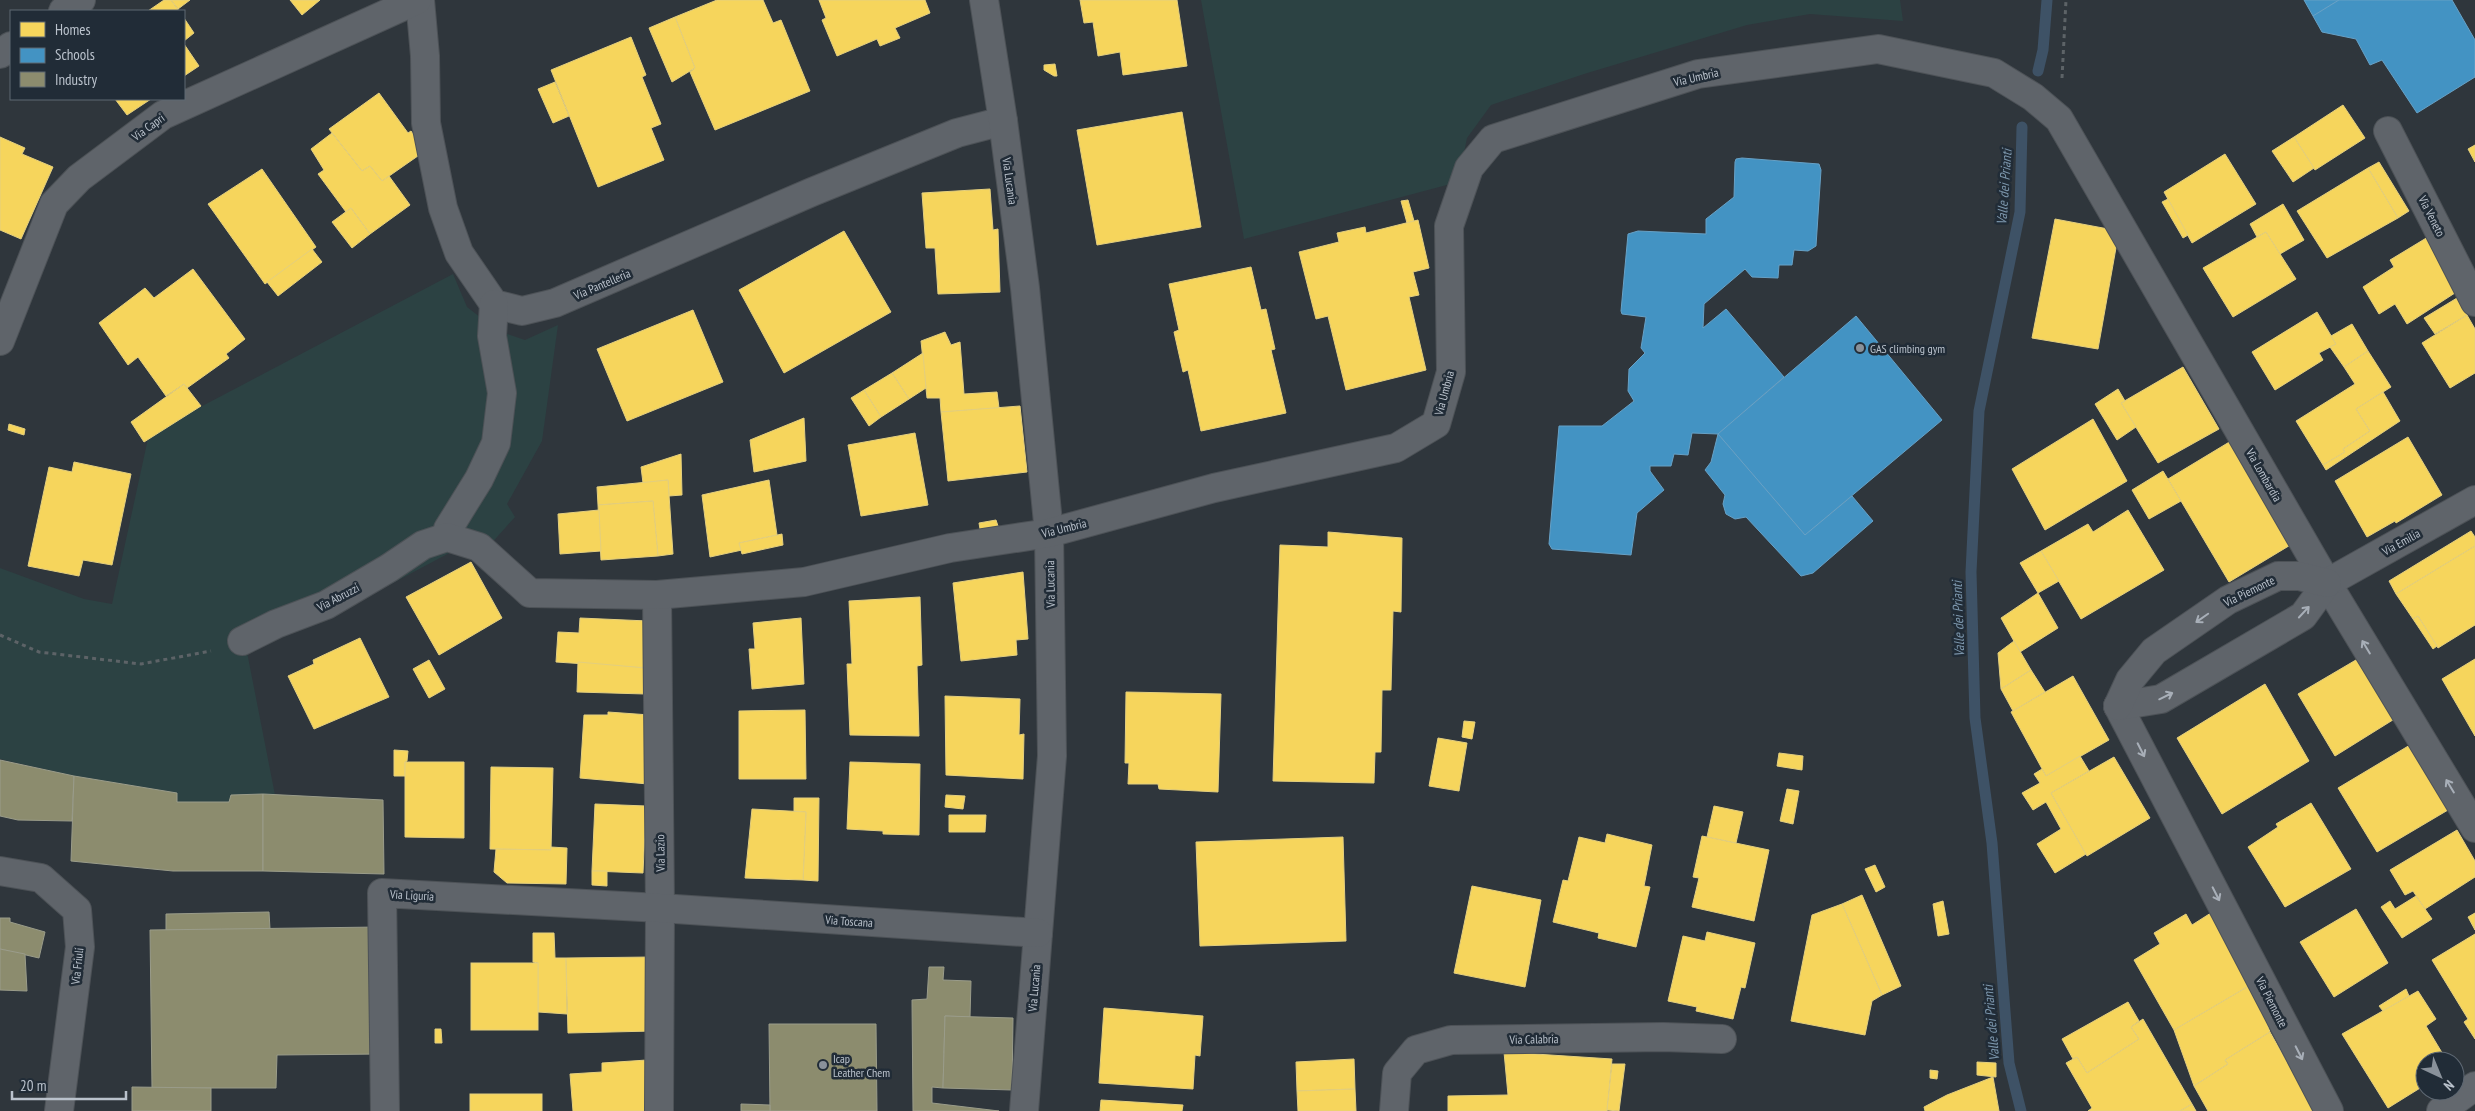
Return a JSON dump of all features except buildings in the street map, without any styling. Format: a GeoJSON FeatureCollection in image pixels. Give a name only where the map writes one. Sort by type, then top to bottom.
{"type":"FeatureCollection","features":[{"type":"Feature","properties":{"kind":"street"},"geometry":{"type":"LineString","coordinates":[[65,10],[81,0]]}},
{"type":"Feature","properties":{"kind":"street"},"geometry":{"type":"LineString","coordinates":[[418,0],[425,56],[426,123],[443,208],[459,253],[494,304],[492,336],[502,394],[496,443],[479,479],[448,529],[447,537],[478,547],[530,593],[657,595]]}},
{"type":"Feature","properties":{"kind":"street","name":"Via Capri"},"geometry":{"type":"LineString","coordinates":[[0,341],[54,204],[79,178],[163,115],[418,0]]}},
{"type":"Feature","properties":{"kind":"street","name":"Via Lucania"},"geometry":{"type":"LineString","coordinates":[[984,0],[1003,121],[1026,298],[1049,533],[1052,756],[1024,1111]]}},
{"type":"Feature","properties":{"kind":"street","name":"Via Umbria"},"geometry":{"type":"LineString","coordinates":[[657,595],[804,582],[950,548],[1049,533],[1214,488],[1396,448],[1436,424],[1451,372],[1449,226],[1469,168],[1493,139],[1698,74],[1878,49],[1994,72],[2033,98],[2059,119]]}},
{"type":"Feature","properties":{"kind":"street","name":"Via Lombardia"},"geometry":{"type":"LineString","coordinates":[[2059,119],[2327,583],[2475,828]]}},
{"type":"Feature","properties":{"kind":"street","name":"Via Pantelleria"},"geometry":{"type":"LineString","coordinates":[[494,304],[522,311],[555,303],[812,192],[957,133],[1003,121]]}},
{"type":"Feature","properties":{"kind":"street","name":"Via Veneto"},"geometry":{"type":"LineString","coordinates":[[2388,131],[2475,302]]}},
{"type":"Feature","properties":{"kind":"street","name":"Via Emilia"},"geometry":{"type":"LineString","coordinates":[[2327,583],[2475,500]]}},
{"type":"Feature","properties":{"kind":"street","name":"Via Abruzzi"},"geometry":{"type":"LineString","coordinates":[[242,642],[276,624],[326,605],[389,568],[424,544],[447,537]]}},
{"type":"Feature","properties":{"kind":"street","name":"Via Piemonte"},"geometry":{"type":"LineString","coordinates":[[2327,583],[2299,576],[2278,576],[2228,600],[2154,651],[2130,680],[2118,706],[2329,1111]]}},
{"type":"Feature","properties":{"kind":"street"},"geometry":{"type":"LineString","coordinates":[[2118,706],[2161,699],[2303,616],[2327,583]]}},
{"type":"Feature","properties":{"kind":"street","name":"Via Lazio"},"geometry":{"type":"LineString","coordinates":[[657,595],[660,908],[659,1111]]}},
{"type":"Feature","properties":{"kind":"street","name":"Via Friuli"},"geometry":{"type":"LineString","coordinates":[[0,870],[41,878],[77,910],[80,947],[59,1111]]}},
{"type":"Feature","properties":{"kind":"street","name":"Via Liguria"},"geometry":{"type":"LineString","coordinates":[[385,1111],[382,893],[660,908]]}},
{"type":"Feature","properties":{"kind":"street","name":"Via Toscana"},"geometry":{"type":"LineString","coordinates":[[660,908],[1038,933]]}},
{"type":"Feature","properties":{"kind":"street","name":"Via Calabria"},"geometry":{"type":"LineString","coordinates":[[1394,1111],[1397,1072],[1416,1050],[1450,1040],[1663,1037],[1722,1039]]}},
{"type":"Feature","properties":{"kind":"street"},"geometry":{"type":"LineString","coordinates":[[2441,1111],[2475,1086]]}},
{"type":"Feature","properties":{"kind":"path"},"geometry":{"type":"LineString","coordinates":[[2059,119],[2066,0]]}},
{"type":"Feature","properties":{"kind":"path"},"geometry":{"type":"LineString","coordinates":[[0,635],[39,652],[141,664],[205,653],[242,642]]}},
{"type":"Feature","properties":{"kind":"green space"},"geometry":{"type":"Polygon","coordinates":[[[1201,0],[1900,0],[1903,21],[1810,14],[1747,25],[1584,74],[1491,105],[1467,138],[1458,182],[1244,239],[1201,0]]]}},
{"type":"Feature","properties":{"kind":"green space"},"geometry":{"type":"Polygon","coordinates":[[[453,274],[467,307],[498,331],[525,340],[558,325],[542,441],[507,504],[515,517],[489,546],[453,551],[346,608],[246,647],[275,795],[229,802],[177,802],[177,793],[74,776],[0,759],[0,568],[84,599],[112,604],[149,434],[453,274]]]}},
{"type":"Feature","properties":{"kind":"waterway","name":"Valle dei Prianti"},"geometry":{"type":"LineString","coordinates":[[2038,71],[2043,50],[2047,0]]}},
{"type":"Feature","properties":{"kind":"waterway","name":"Valle dei Prianti"},"geometry":{"type":"LineString","coordinates":[[2021,1111],[2009,1063],[1992,843],[1975,718],[1971,572],[1979,411],[2020,212],[2022,127]]}},
{"type":"Feature","properties":{"kind":"place","name":"GAS climbing gym"},"geometry":{"type":"Point","coordinates":[1860,348]}},
{"type":"Feature","properties":{"kind":"place","name":"Icap Leather Chem"},"geometry":{"type":"Point","coordinates":[823,1065]}}]}
